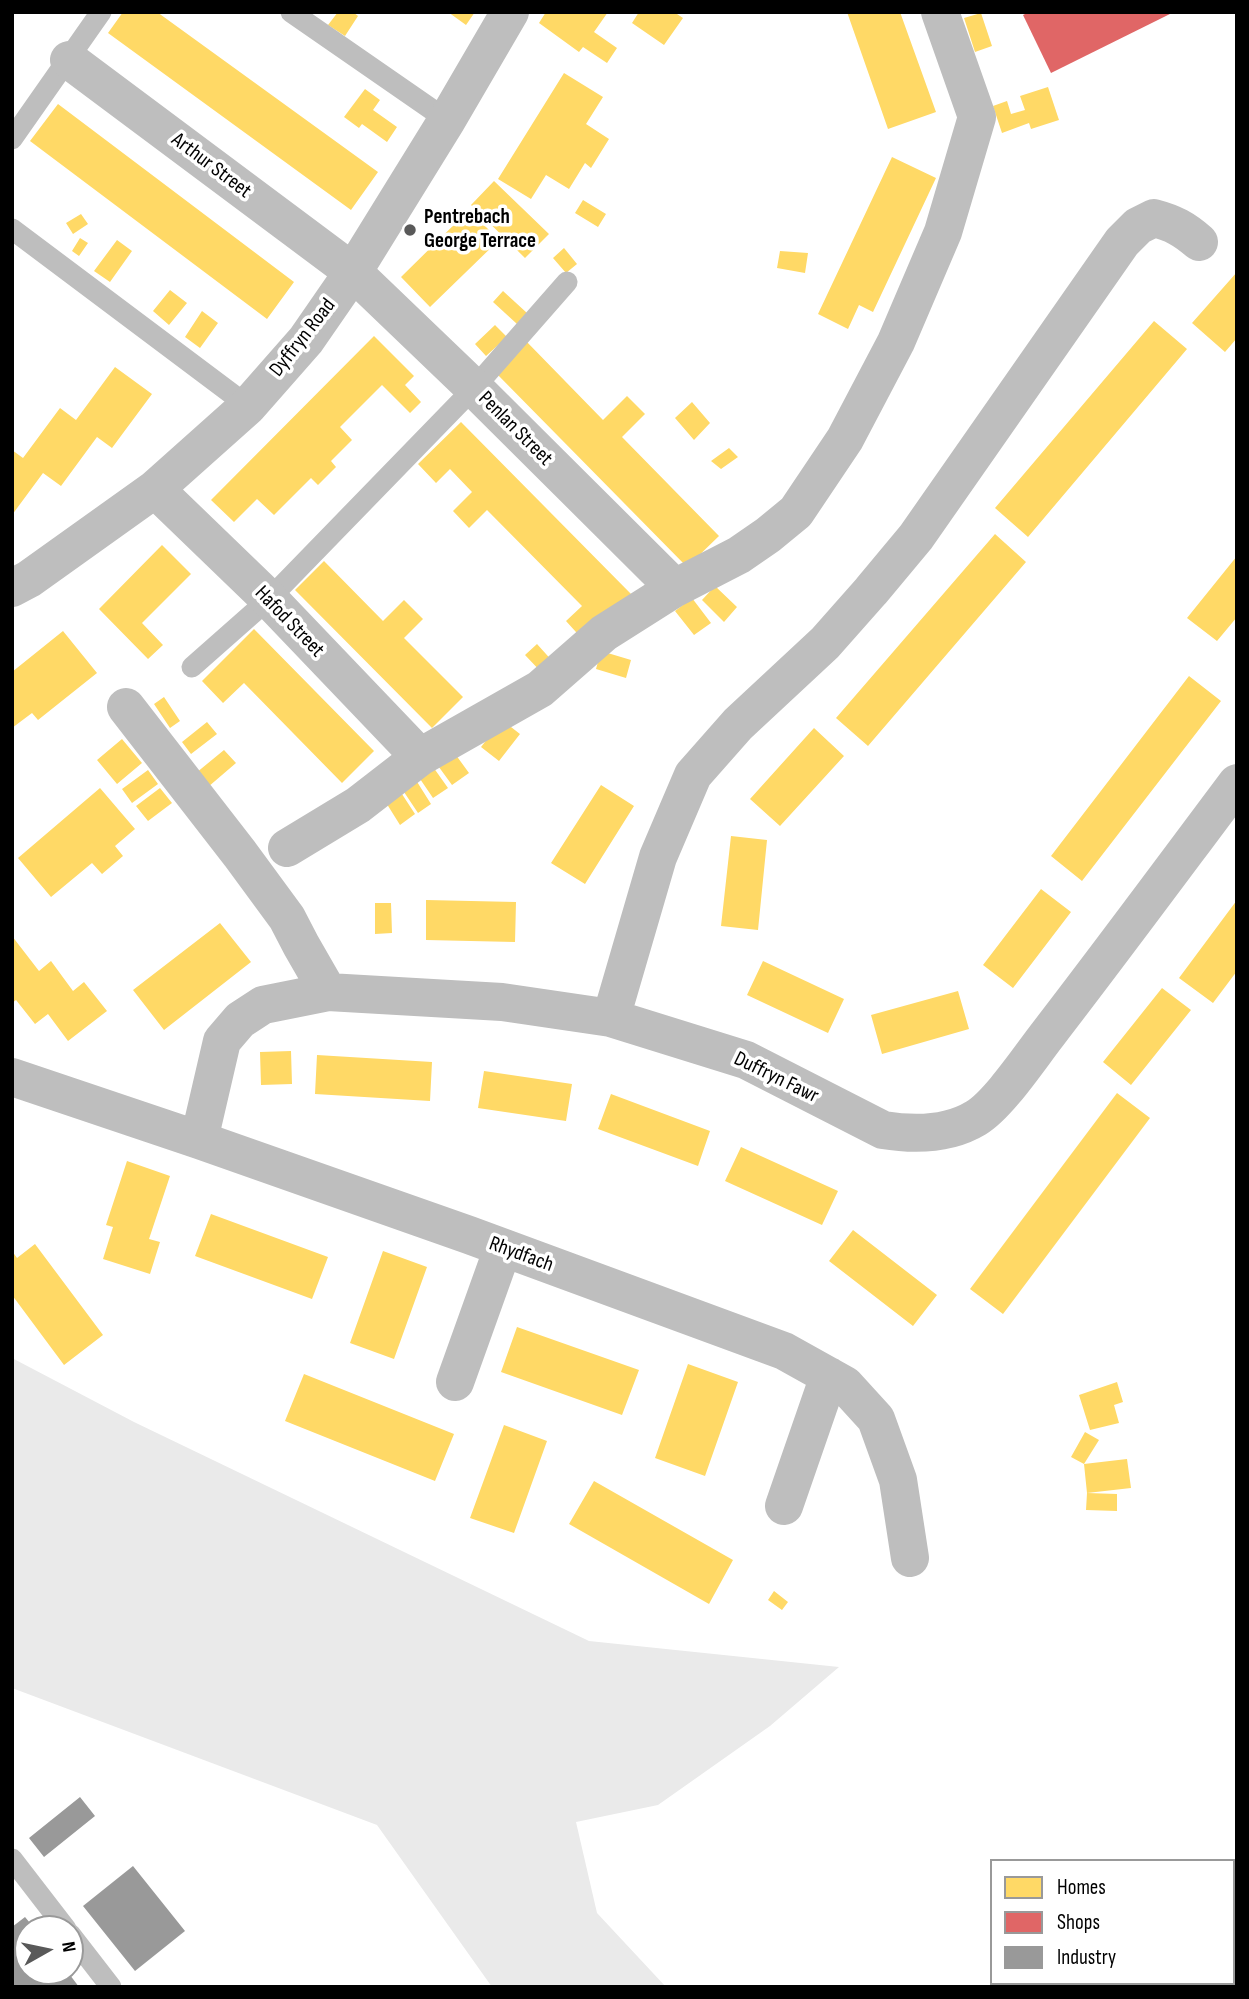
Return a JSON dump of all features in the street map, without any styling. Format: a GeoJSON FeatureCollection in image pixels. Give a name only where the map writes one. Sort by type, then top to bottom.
{"type":"FeatureCollection","features":[{"type":"Feature","properties":{"kind":"street","name":"Dyffryn Road"},"geometry":{"type":"LineString","coordinates":[[12,588],[29,579],[155,489],[248,406],[306,340],[354,272],[510,12]]}},
{"type":"Feature","properties":{"kind":"street"},"geometry":{"type":"LineString","coordinates":[[287,848],[358,805],[420,757],[540,689],[604,633],[675,588],[739,555],[796,512],[845,439],[896,342],[943,232],[977,117],[940,12]]}},
{"type":"Feature","properties":{"kind":"street","name":"Arthur Street"},"geometry":{"type":"LineString","coordinates":[[69,60],[354,272]]}},
{"type":"Feature","properties":{"kind":"street"},"geometry":{"type":"LineString","coordinates":[[611,1018],[658,857],[692,775],[738,724],[825,643],[916,537],[1122,242],[1138,226],[1154,218],[1174,223],[1199,242]]}},
{"type":"Feature","properties":{"kind":"street","name":"Penlan Street"},"geometry":{"type":"LineString","coordinates":[[354,272],[675,588]]}},
{"type":"Feature","properties":{"kind":"street","name":"Hafod Street"},"geometry":{"type":"LineString","coordinates":[[155,489],[269,600],[420,757]]}},
{"type":"Feature","properties":{"kind":"street"},"geometry":{"type":"LineString","coordinates":[[126,707],[288,918],[328,992]]}},
{"type":"Feature","properties":{"kind":"street","name":"Duffryn Fawr"},"geometry":{"type":"LineString","coordinates":[[199,1140],[222,1041],[240,1020],[263,1005],[328,992],[502,1002],[611,1018],[746,1060],[883,1130],[922,1133],[960,1127],[978,1117],[993,1103],[1237,783]]}},
{"type":"Feature","properties":{"kind":"street","name":"Rhydfach"},"geometry":{"type":"LineString","coordinates":[[12,1077],[199,1140],[784,1351],[845,1385],[876,1419],[898,1480],[910,1558]]}},
{"type":"Feature","properties":{"kind":"street"},"geometry":{"type":"LineString","coordinates":[[455,1382],[503,1248]]}},
{"type":"Feature","properties":{"kind":"street"},"geometry":{"type":"LineString","coordinates":[[784,1506],[829,1376]]}},
{"type":"Feature","properties":{"kind":"lane"},"geometry":{"type":"LineString","coordinates":[[12,139],[101,12]]}},
{"type":"Feature","properties":{"kind":"lane"},"geometry":{"type":"LineString","coordinates":[[291,12],[447,120]]}},
{"type":"Feature","properties":{"kind":"lane"},"geometry":{"type":"LineString","coordinates":[[12,229],[248,406]]}},
{"type":"Feature","properties":{"kind":"lane"},"geometry":{"type":"LineString","coordinates":[[192,667],[269,600],[474,388],[567,282]]}},
{"type":"Feature","properties":{"kind":"lane"},"geometry":{"type":"LineString","coordinates":[[12,1859],[55,1915]]}},
{"type":"Feature","properties":{"kind":"lane"},"geometry":{"type":"LineString","coordinates":[[84,1952],[111,1987]]}},
{"type":"Feature","properties":{"kind":"shaded area"},"geometry":{"type":"Polygon","coordinates":[[[12,1358],[134,1422],[589,1641],[839,1667],[770,1726],[658,1805],[576,1822],[597,1913],[666,1987],[492,1987],[377,1825],[12,1688],[12,1358]]]}},
{"type":"Feature","properties":{"kind":"building: Homes"},"geometry":{"type":"Polygon","coordinates":[[[123,12],[157,12],[378,172],[351,210],[108,33],[123,12]]]}},
{"type":"Feature","properties":{"kind":"building: Homes"},"geometry":{"type":"Polygon","coordinates":[[[338,12],[353,12],[358,16],[345,36],[328,25],[338,12]]]}},
{"type":"Feature","properties":{"kind":"building: Homes"},"geometry":{"type":"Polygon","coordinates":[[[448,12],[475,12],[466,25],[448,12]]]}},
{"type":"Feature","properties":{"kind":"building: Homes"},"geometry":{"type":"Polygon","coordinates":[[[546,12],[608,12],[594,32],[617,48],[607,63],[583,47],[579,52],[539,23],[546,12]]]}},
{"type":"Feature","properties":{"kind":"building: Homes"},"geometry":{"type":"Polygon","coordinates":[[[639,12],[674,12],[683,18],[664,45],[632,23],[639,12]]]}},
{"type":"Feature","properties":{"kind":"building: Homes"},"geometry":{"type":"Polygon","coordinates":[[[847,12],[900,12],[936,112],[888,129],[847,12]]]}},
{"type":"Feature","properties":{"kind":"building: Homes"},"geometry":{"type":"Polygon","coordinates":[[[981,13],[992,46],[975,52],[964,18],[981,13]]]}},
{"type":"Feature","properties":{"kind":"building: Homes"},"geometry":{"type":"Polygon","coordinates":[[[564,73],[603,97],[586,124],[609,139],[591,168],[585,163],[569,189],[546,175],[531,199],[498,179],[564,73]]]}},
{"type":"Feature","properties":{"kind":"building: Homes"},"geometry":{"type":"Polygon","coordinates":[[[1048,87],[1059,120],[1031,129],[1029,123],[1002,133],[993,106],[1007,101],[1011,114],[1025,110],[1020,96],[1048,87]]]}},
{"type":"Feature","properties":{"kind":"building: Homes"},"geometry":{"type":"Polygon","coordinates":[[[365,89],[380,100],[373,110],[397,127],[387,142],[362,124],[359,128],[344,117],[365,89]]]}},
{"type":"Feature","properties":{"kind":"building: Homes"},"geometry":{"type":"Polygon","coordinates":[[[58,104],[294,282],[267,319],[30,141],[58,104]]]}},
{"type":"Feature","properties":{"kind":"building: Homes"},"geometry":{"type":"Polygon","coordinates":[[[892,157],[936,178],[873,312],[859,305],[848,329],[818,314],[892,157]]]}},
{"type":"Feature","properties":{"kind":"building: Homes"},"geometry":{"type":"Polygon","coordinates":[[[494,181],[549,234],[525,258],[471,205],[494,181]]]}},
{"type":"Feature","properties":{"kind":"building: Homes"},"geometry":{"type":"Polygon","coordinates":[[[583,200],[606,214],[598,227],[575,213],[583,200]]]}},
{"type":"Feature","properties":{"kind":"building: Homes"},"geometry":{"type":"Polygon","coordinates":[[[469,210],[499,240],[430,307],[401,277],[469,210]]]}},
{"type":"Feature","properties":{"kind":"building: Homes"},"geometry":{"type":"Polygon","coordinates":[[[81,214],[88,224],[73,234],[66,223],[81,214]]]}},
{"type":"Feature","properties":{"kind":"building: Homes"},"geometry":{"type":"Polygon","coordinates":[[[80,238],[88,243],[79,256],[72,251],[80,238]]]}},
{"type":"Feature","properties":{"kind":"building: Homes"},"geometry":{"type":"Polygon","coordinates":[[[117,240],[132,251],[110,282],[94,271],[117,240]]]}},
{"type":"Feature","properties":{"kind":"building: Homes"},"geometry":{"type":"Polygon","coordinates":[[[564,248],[577,264],[566,273],[553,258],[564,248]]]}},
{"type":"Feature","properties":{"kind":"building: Homes"},"geometry":{"type":"Polygon","coordinates":[[[780,251],[808,253],[805,273],[777,268],[780,251]]]}},
{"type":"Feature","properties":{"kind":"building: Homes"},"geometry":{"type":"Polygon","coordinates":[[[1237,272],[1237,338],[1225,352],[1192,323],[1237,272]]]}},
{"type":"Feature","properties":{"kind":"building: Homes"},"geometry":{"type":"Polygon","coordinates":[[[170,290],[187,303],[169,325],[153,311],[170,290]]]}},
{"type":"Feature","properties":{"kind":"building: Homes"},"geometry":{"type":"Polygon","coordinates":[[[503,291],[527,313],[517,324],[493,302],[503,291]]]}},
{"type":"Feature","properties":{"kind":"building: Homes"},"geometry":{"type":"Polygon","coordinates":[[[202,311],[218,323],[200,348],[185,337],[202,311]]]}},
{"type":"Feature","properties":{"kind":"building: Homes"},"geometry":{"type":"Polygon","coordinates":[[[1154,321],[1187,349],[1028,537],[995,508],[1154,321]]]}},
{"type":"Feature","properties":{"kind":"building: Homes"},"geometry":{"type":"Polygon","coordinates":[[[495,325],[507,337],[486,356],[475,344],[495,325]]]}},
{"type":"Feature","properties":{"kind":"building: Homes"},"geometry":{"type":"Polygon","coordinates":[[[374,336],[414,376],[405,385],[421,402],[410,413],[382,385],[340,427],[352,440],[331,461],[336,467],[318,485],[311,478],[274,515],[257,499],[234,522],[211,500],[374,336]]]}},
{"type":"Feature","properties":{"kind":"building: Homes"},"geometry":{"type":"Polygon","coordinates":[[[526,341],[603,420],[627,396],[645,414],[622,437],[719,536],[687,567],[495,372],[526,341]]]}},
{"type":"Feature","properties":{"kind":"building: Homes"},"geometry":{"type":"Polygon","coordinates":[[[115,367],[152,394],[112,448],[97,437],[61,486],[43,473],[12,515],[12,450],[23,458],[60,408],[76,420],[115,367]]]}},
{"type":"Feature","properties":{"kind":"building: Homes"},"geometry":{"type":"Polygon","coordinates":[[[692,402],[710,423],[694,440],[675,418],[692,402]]]}},
{"type":"Feature","properties":{"kind":"building: Homes"},"geometry":{"type":"Polygon","coordinates":[[[461,422],[632,595],[585,642],[566,621],[582,606],[487,510],[469,528],[453,511],[472,492],[450,469],[436,483],[418,464],[461,422]]]}},
{"type":"Feature","properties":{"kind":"building: Homes"},"geometry":{"type":"Polygon","coordinates":[[[729,448],[738,457],[721,469],[711,461],[729,448]]]}},
{"type":"Feature","properties":{"kind":"building: Homes"},"geometry":{"type":"Polygon","coordinates":[[[995,534],[1026,562],[868,746],[836,718],[995,534]]]}},
{"type":"Feature","properties":{"kind":"building: Homes"},"geometry":{"type":"Polygon","coordinates":[[[162,545],[191,574],[142,623],[163,645],[148,659],[99,609],[162,545]]]}},
{"type":"Feature","properties":{"kind":"building: Homes"},"geometry":{"type":"Polygon","coordinates":[[[1237,556],[1237,617],[1217,641],[1187,618],[1237,556]]]}},
{"type":"Feature","properties":{"kind":"building: Homes"},"geometry":{"type":"Polygon","coordinates":[[[324,561],[383,621],[404,600],[423,619],[404,638],[463,697],[432,728],[295,590],[324,561]]]}},
{"type":"Feature","properties":{"kind":"building: Homes"},"geometry":{"type":"Polygon","coordinates":[[[715,586],[737,607],[724,622],[702,600],[715,586]]]}},
{"type":"Feature","properties":{"kind":"building: Homes"},"geometry":{"type":"Polygon","coordinates":[[[692,598],[711,623],[694,635],[675,611],[692,598]]]}},
{"type":"Feature","properties":{"kind":"building: Homes"},"geometry":{"type":"Polygon","coordinates":[[[254,629],[374,751],[342,783],[244,683],[223,703],[202,681],[254,629]]]}},
{"type":"Feature","properties":{"kind":"building: Homes"},"geometry":{"type":"Polygon","coordinates":[[[63,631],[97,673],[38,720],[32,713],[12,728],[12,672],[63,631]]]}},
{"type":"Feature","properties":{"kind":"building: Homes"},"geometry":{"type":"Polygon","coordinates":[[[537,644],[555,664],[544,675],[525,655],[537,644]]]}},
{"type":"Feature","properties":{"kind":"building: Homes"},"geometry":{"type":"Polygon","coordinates":[[[601,651],[631,660],[626,678],[596,669],[601,651]]]}},
{"type":"Feature","properties":{"kind":"building: Homes"},"geometry":{"type":"Polygon","coordinates":[[[1189,676],[1221,701],[1082,881],[1051,856],[1189,676]]]}},
{"type":"Feature","properties":{"kind":"building: Homes"},"geometry":{"type":"Polygon","coordinates":[[[164,697],[180,721],[170,728],[154,704],[164,697]]]}},
{"type":"Feature","properties":{"kind":"building: Homes"},"geometry":{"type":"Polygon","coordinates":[[[502,720],[520,734],[499,761],[481,747],[502,720]]]}},
{"type":"Feature","properties":{"kind":"building: Homes"},"geometry":{"type":"Polygon","coordinates":[[[207,722],[217,734],[191,754],[182,742],[207,722]]]}},
{"type":"Feature","properties":{"kind":"building: Homes"},"geometry":{"type":"Polygon","coordinates":[[[814,728],[844,756],[780,826],[750,799],[814,728]]]}},
{"type":"Feature","properties":{"kind":"building: Homes"},"geometry":{"type":"Polygon","coordinates":[[[122,739],[142,763],[117,784],[97,760],[122,739]]]}},
{"type":"Feature","properties":{"kind":"building: Homes"},"geometry":{"type":"Polygon","coordinates":[[[224,750],[236,763],[208,787],[196,773],[224,750]]]}},
{"type":"Feature","properties":{"kind":"building: Homes"},"geometry":{"type":"Polygon","coordinates":[[[453,751],[469,773],[452,785],[436,763],[453,751]]]}},
{"type":"Feature","properties":{"kind":"building: Homes"},"geometry":{"type":"Polygon","coordinates":[[[431,764],[448,788],[433,798],[416,773],[431,764]]]}},
{"type":"Feature","properties":{"kind":"building: Homes"},"geometry":{"type":"Polygon","coordinates":[[[148,770],[158,784],[132,803],[122,789],[148,770]]]}},
{"type":"Feature","properties":{"kind":"building: Homes"},"geometry":{"type":"Polygon","coordinates":[[[414,777],[431,804],[418,813],[400,786],[414,777]]]}},
{"type":"Feature","properties":{"kind":"building: Homes"},"geometry":{"type":"Polygon","coordinates":[[[601,785],[634,806],[585,884],[551,863],[601,785]]]}},
{"type":"Feature","properties":{"kind":"building: Homes"},"geometry":{"type":"Polygon","coordinates":[[[100,788],[135,829],[115,846],[123,856],[102,874],[92,863],[51,897],[18,858],[100,788]]]}},
{"type":"Feature","properties":{"kind":"building: Homes"},"geometry":{"type":"Polygon","coordinates":[[[160,788],[172,803],[148,821],[136,806],[160,788]]]}},
{"type":"Feature","properties":{"kind":"building: Homes"},"geometry":{"type":"Polygon","coordinates":[[[400,791],[415,814],[400,825],[385,801],[400,791]]]}},
{"type":"Feature","properties":{"kind":"building: Homes"},"geometry":{"type":"Polygon","coordinates":[[[731,836],[767,840],[758,930],[721,926],[731,836]]]}},
{"type":"Feature","properties":{"kind":"building: Homes"},"geometry":{"type":"Polygon","coordinates":[[[1041,889],[1071,912],[1013,988],[983,965],[1041,889]]]}},
{"type":"Feature","properties":{"kind":"building: Homes"},"geometry":{"type":"Polygon","coordinates":[[[426,900],[516,902],[515,942],[426,940],[426,900]]]}},
{"type":"Feature","properties":{"kind":"building: Homes"},"geometry":{"type":"Polygon","coordinates":[[[1237,900],[1237,971],[1213,1003],[1179,978],[1237,900]]]}},
{"type":"Feature","properties":{"kind":"building: Homes"},"geometry":{"type":"Polygon","coordinates":[[[375,903],[391,903],[392,933],[375,934],[375,903]]]}},
{"type":"Feature","properties":{"kind":"building: Homes"},"geometry":{"type":"Polygon","coordinates":[[[220,923],[251,962],[164,1030],[133,990],[220,923]]]}},
{"type":"Feature","properties":{"kind":"building: Homes"},"geometry":{"type":"Polygon","coordinates":[[[12,936],[39,971],[51,961],[73,991],[84,982],[107,1011],[68,1041],[48,1014],[35,1024],[16,1000],[12,1003],[12,936]]]}},
{"type":"Feature","properties":{"kind":"building: Homes"},"geometry":{"type":"Polygon","coordinates":[[[763,961],[844,999],[828,1033],[747,995],[763,961]]]}},
{"type":"Feature","properties":{"kind":"building: Homes"},"geometry":{"type":"Polygon","coordinates":[[[1162,988],[1191,1010],[1131,1085],[1103,1062],[1162,988]]]}},
{"type":"Feature","properties":{"kind":"building: Homes"},"geometry":{"type":"Polygon","coordinates":[[[958,991],[969,1029],[882,1054],[871,1015],[958,991]]]}},
{"type":"Feature","properties":{"kind":"building: Homes"},"geometry":{"type":"Polygon","coordinates":[[[291,1051],[292,1084],[261,1085],[260,1052],[291,1051]]]}},
{"type":"Feature","properties":{"kind":"building: Homes"},"geometry":{"type":"Polygon","coordinates":[[[317,1055],[432,1062],[430,1101],[315,1094],[317,1055]]]}},
{"type":"Feature","properties":{"kind":"building: Homes"},"geometry":{"type":"Polygon","coordinates":[[[484,1071],[572,1084],[566,1121],[478,1108],[484,1071]]]}},
{"type":"Feature","properties":{"kind":"building: Homes"},"geometry":{"type":"Polygon","coordinates":[[[1117,1093],[1150,1118],[1003,1314],[970,1289],[1117,1093]]]}},
{"type":"Feature","properties":{"kind":"building: Homes"},"geometry":{"type":"Polygon","coordinates":[[[611,1094],[710,1131],[698,1166],[598,1129],[611,1094]]]}},
{"type":"Feature","properties":{"kind":"building: Homes"},"geometry":{"type":"Polygon","coordinates":[[[741,1147],[838,1191],[822,1225],[725,1181],[741,1147]]]}},
{"type":"Feature","properties":{"kind":"building: Homes"},"geometry":{"type":"Polygon","coordinates":[[[127,1161],[170,1176],[149,1239],[160,1242],[150,1274],[103,1259],[113,1227],[106,1225],[127,1161]]]}},
{"type":"Feature","properties":{"kind":"building: Homes"},"geometry":{"type":"Polygon","coordinates":[[[211,1214],[328,1257],[312,1299],[195,1256],[211,1214]]]}},
{"type":"Feature","properties":{"kind":"building: Homes"},"geometry":{"type":"Polygon","coordinates":[[[853,1230],[937,1295],[913,1326],[829,1261],[853,1230]]]}},
{"type":"Feature","properties":{"kind":"building: Homes"},"geometry":{"type":"Polygon","coordinates":[[[35,1244],[103,1335],[64,1365],[12,1295],[12,1251],[17,1258],[35,1244]]]}},
{"type":"Feature","properties":{"kind":"building: Homes"},"geometry":{"type":"Polygon","coordinates":[[[383,1251],[427,1267],[394,1359],[350,1343],[383,1251]]]}},
{"type":"Feature","properties":{"kind":"building: Homes"},"geometry":{"type":"Polygon","coordinates":[[[517,1327],[639,1370],[622,1415],[501,1372],[517,1327]]]}},
{"type":"Feature","properties":{"kind":"building: Homes"},"geometry":{"type":"Polygon","coordinates":[[[688,1364],[738,1382],[705,1476],[655,1458],[688,1364]]]}},
{"type":"Feature","properties":{"kind":"building: Homes"},"geometry":{"type":"Polygon","coordinates":[[[304,1374],[454,1434],[435,1481],[285,1421],[304,1374]]]}},
{"type":"Feature","properties":{"kind":"building: Homes"},"geometry":{"type":"Polygon","coordinates":[[[1117,1382],[1123,1402],[1114,1405],[1119,1423],[1090,1430],[1079,1395],[1117,1382]]]}},
{"type":"Feature","properties":{"kind":"building: Homes"},"geometry":{"type":"Polygon","coordinates":[[[504,1425],[547,1441],[514,1533],[470,1518],[504,1425]]]}},
{"type":"Feature","properties":{"kind":"building: Homes"},"geometry":{"type":"Polygon","coordinates":[[[1085,1432],[1099,1440],[1084,1464],[1071,1457],[1085,1432]]]}},
{"type":"Feature","properties":{"kind":"building: Homes"},"geometry":{"type":"Polygon","coordinates":[[[1127,1459],[1131,1488],[1087,1493],[1084,1464],[1127,1459]]]}},
{"type":"Feature","properties":{"kind":"building: Homes"},"geometry":{"type":"Polygon","coordinates":[[[594,1481],[733,1560],[709,1604],[569,1524],[594,1481]]]}},
{"type":"Feature","properties":{"kind":"building: Homes"},"geometry":{"type":"Polygon","coordinates":[[[1087,1493],[1117,1494],[1117,1511],[1086,1510],[1087,1493]]]}},
{"type":"Feature","properties":{"kind":"building: Homes"},"geometry":{"type":"Polygon","coordinates":[[[774,1591],[788,1602],[782,1610],[768,1600],[774,1591]]]}},
{"type":"Feature","properties":{"kind":"building: Shops"},"geometry":{"type":"Polygon","coordinates":[[[1029,12],[1174,12],[1051,73],[1023,15],[1029,12]]]}},
{"type":"Feature","properties":{"kind":"building: Industry"},"geometry":{"type":"Polygon","coordinates":[[[80,1797],[95,1816],[44,1857],[29,1838],[80,1797]]]}},
{"type":"Feature","properties":{"kind":"building: Industry"},"geometry":{"type":"Polygon","coordinates":[[[133,1866],[185,1931],[135,1971],[83,1906],[133,1866]]]}},
{"type":"Feature","properties":{"kind":"building: Industry"},"geometry":{"type":"Polygon","coordinates":[[[14,1925],[14,1985],[79,1987],[12,1987],[14,1925]]]}},
{"type":"Feature","properties":{"kind":"place","name":"Pentrebach George Terrace"},"geometry":{"type":"Point","coordinates":[410,230]}}]}
